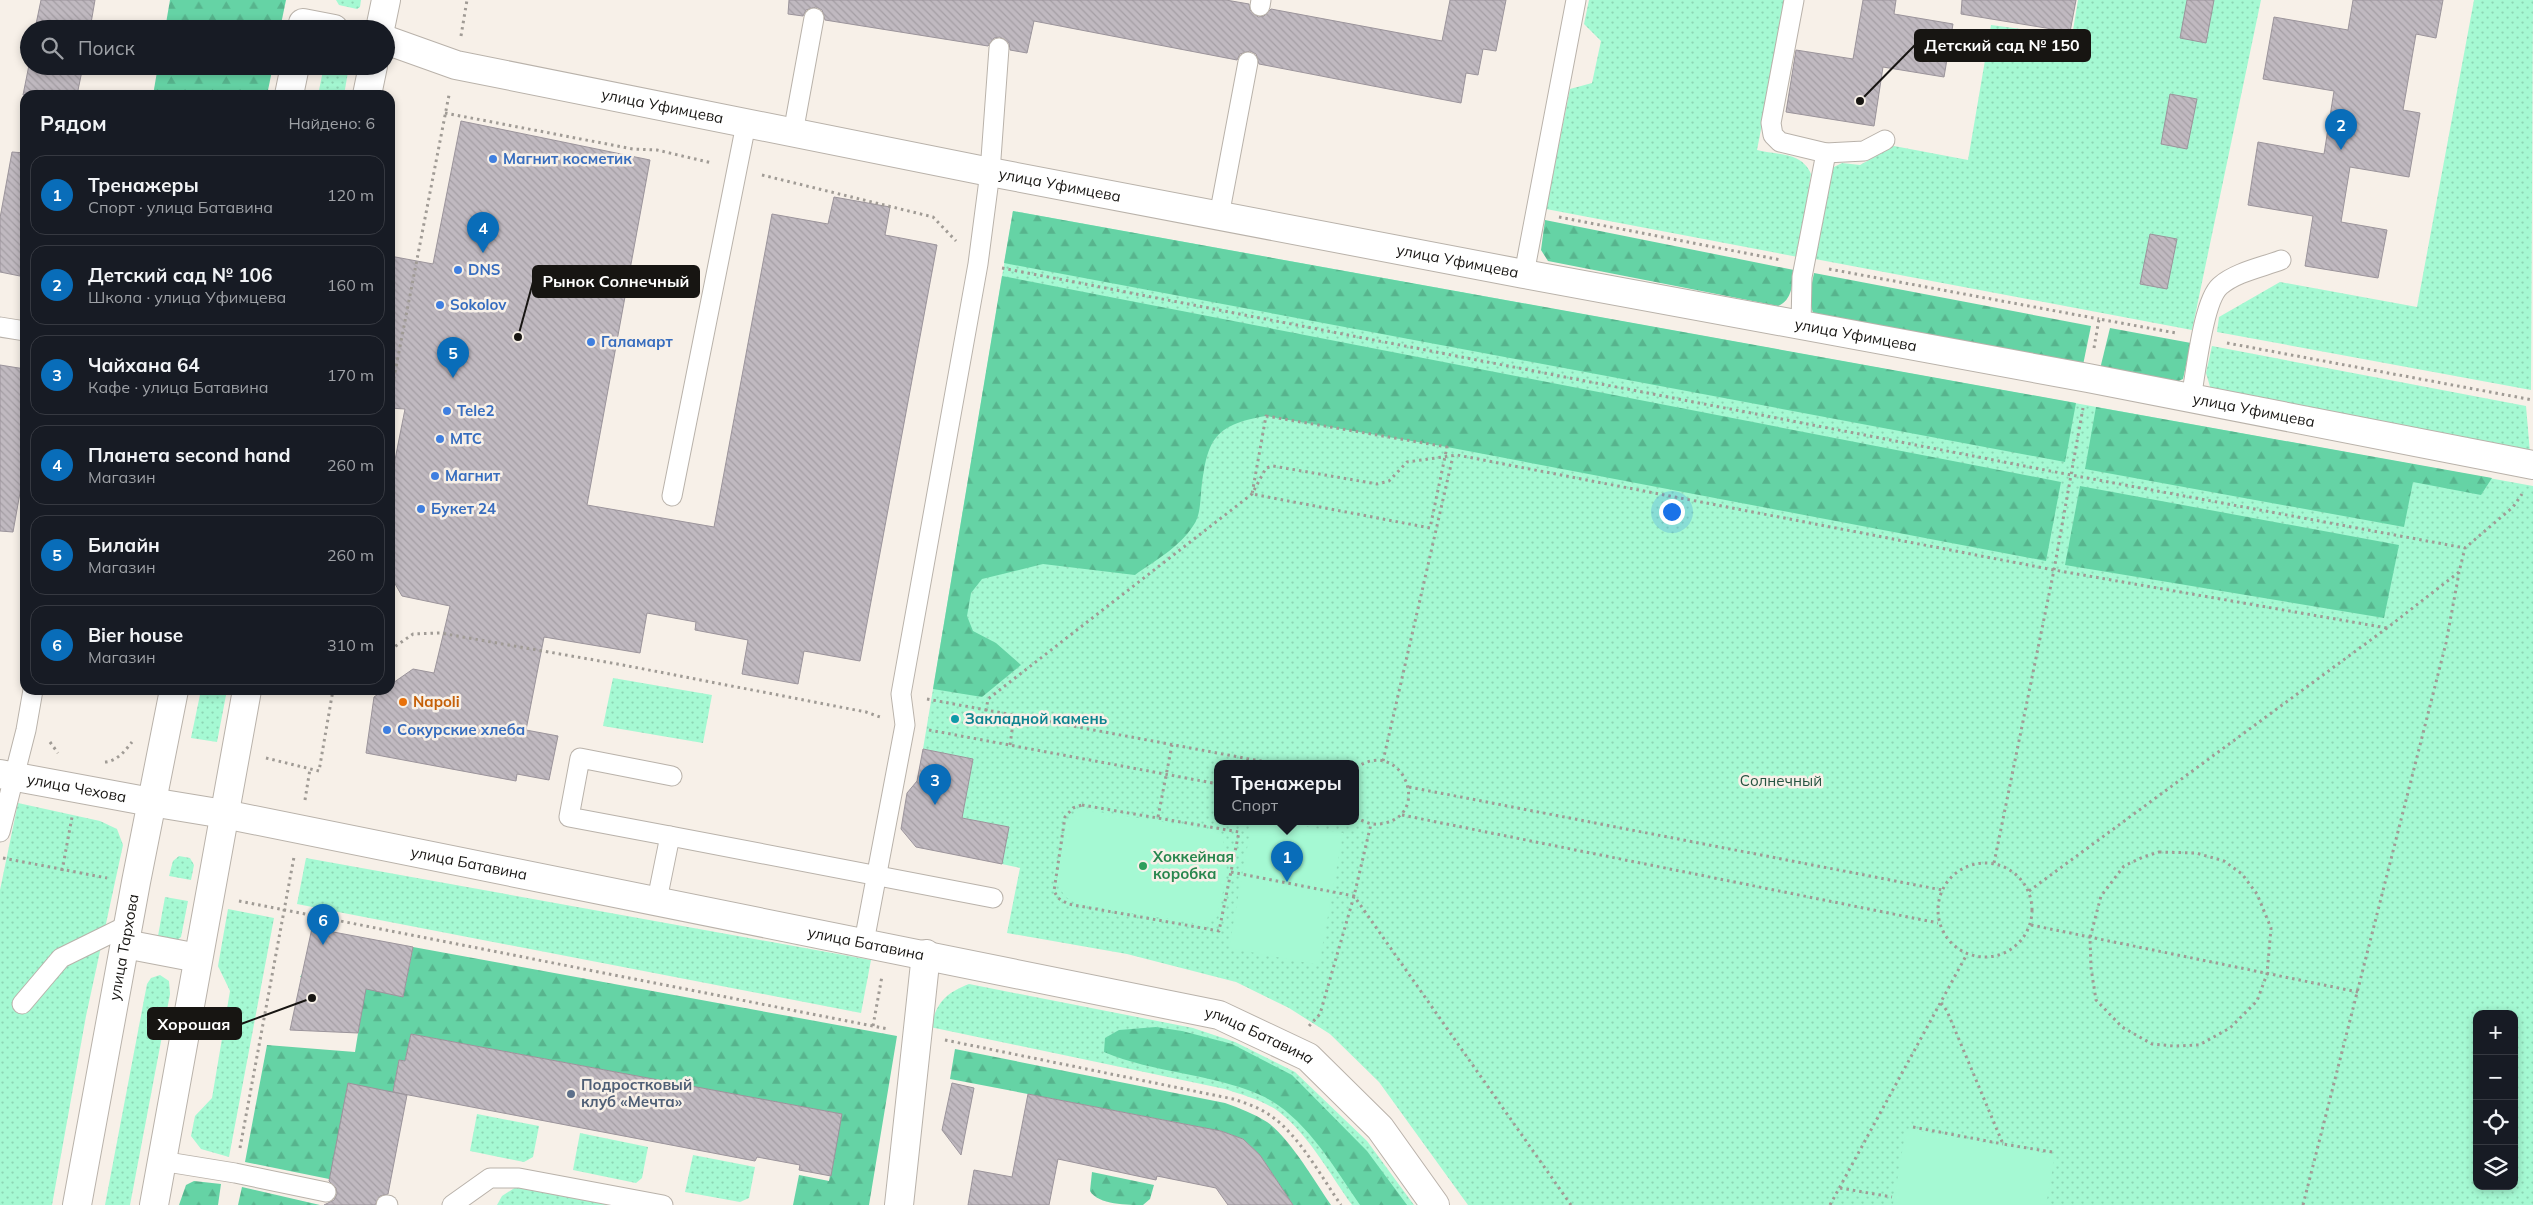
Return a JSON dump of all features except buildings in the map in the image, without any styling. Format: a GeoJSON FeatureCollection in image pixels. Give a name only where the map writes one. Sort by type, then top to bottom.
{"type":"FeatureCollection","features":[{"type":"Feature","properties":{"kind":"street"},"geometry":{"type":"LineString","coordinates":[[382,20],[386,0]]}},
{"type":"Feature","properties":{"kind":"street","name":"улица Уфимцева"},"geometry":{"type":"LineString","coordinates":[[395,43],[456,64],[794,134],[2533,464]]}},
{"type":"Feature","properties":{"kind":"street"},"geometry":{"type":"LineString","coordinates":[[290,90],[293,75]]}},
{"type":"Feature","properties":{"kind":"street"},"geometry":{"type":"LineString","coordinates":[[368,90],[371,75]]}},
{"type":"Feature","properties":{"kind":"street","name":"улица Тархова"},"geometry":{"type":"LineString","coordinates":[[78,1205],[126,935],[173,695]]}},
{"type":"Feature","properties":{"kind":"street"},"geometry":{"type":"LineString","coordinates":[[154,1205],[246,695]]}},
{"type":"Feature","properties":{"kind":"street","name":"улица Чехова"},"geometry":{"type":"LineString","coordinates":[[6,776],[224,814]]}},
{"type":"Feature","properties":{"kind":"street","name":"улица Батавина"},"geometry":{"type":"LineString","coordinates":[[224,814],[1219,1014],[1308,1057],[1380,1128],[1435,1205]]}},
{"type":"Feature","properties":{"kind":"street"},"geometry":{"type":"LineString","coordinates":[[126,935],[198,958]]}},
{"type":"Feature","properties":{"kind":"street"},"geometry":{"type":"LineString","coordinates":[[899,1205],[926,954]]}},
{"type":"Feature","properties":{"kind":"lane"},"geometry":{"type":"LineString","coordinates":[[1524,274],[1576,0]]}},
{"type":"Feature","properties":{"kind":"lane"},"geometry":{"type":"LineString","coordinates":[[1794,0],[1771,123],[1773,135],[1780,142],[1826,153],[1864,151],[1885,140]]}},
{"type":"Feature","properties":{"kind":"lane"},"geometry":{"type":"LineString","coordinates":[[794,134],[814,18]]}},
{"type":"Feature","properties":{"kind":"lane"},"geometry":{"type":"LineString","coordinates":[[864,942],[905,725],[901,694],[978,264],[990,172],[999,48]]}},
{"type":"Feature","properties":{"kind":"lane"},"geometry":{"type":"LineString","coordinates":[[1219,216],[1248,62]]}},
{"type":"Feature","properties":{"kind":"lane"},"geometry":{"type":"LineString","coordinates":[[672,496],[746,124]]}},
{"type":"Feature","properties":{"kind":"lane"},"geometry":{"type":"LineString","coordinates":[[1801,325],[1802,277],[1826,153]]}},
{"type":"Feature","properties":{"kind":"lane"},"geometry":{"type":"LineString","coordinates":[[2191,398],[2211,300],[2220,286],[2234,278],[2281,260]]}},
{"type":"Feature","properties":{"kind":"lane"},"geometry":{"type":"LineString","coordinates":[[0,327],[20,331]]}},
{"type":"Feature","properties":{"kind":"lane"},"geometry":{"type":"LineString","coordinates":[[0,832],[6,776],[26,730],[32,695]]}},
{"type":"Feature","properties":{"kind":"lane"},"geometry":{"type":"LineString","coordinates":[[672,776],[580,758],[569,817],[993,898]]}},
{"type":"Feature","properties":{"kind":"lane"},"geometry":{"type":"LineString","coordinates":[[656,900],[670,836]]}},
{"type":"Feature","properties":{"kind":"lane"},"geometry":{"type":"LineString","coordinates":[[22,1004],[60,958],[126,935]]}},
{"type":"Feature","properties":{"kind":"lane"},"geometry":{"type":"LineString","coordinates":[[161,1161],[235,1173],[326,1192]]}},
{"type":"Feature","properties":{"kind":"lane"},"geometry":{"type":"LineString","coordinates":[[452,1205],[490,1178],[520,1178],[663,1205]]}},
{"type":"Feature","properties":{"kind":"path"},"geometry":{"type":"LineString","coordinates":[[461,37],[467,0]]}},
{"type":"Feature","properties":{"kind":"path"},"geometry":{"type":"LineString","coordinates":[[395,373],[451,87]]}},
{"type":"Feature","properties":{"kind":"path"},"geometry":{"type":"LineString","coordinates":[[978,264],[2071,475],[2465,548]]}},
{"type":"Feature","properties":{"kind":"path"},"geometry":{"type":"LineString","coordinates":[[2092,357],[2099,318],[2533,400]]}},
{"type":"Feature","properties":{"kind":"path"},"geometry":{"type":"LineString","coordinates":[[1994,863],[2054,570],[2084,405]]}},
{"type":"Feature","properties":{"kind":"path"},"geometry":{"type":"LineString","coordinates":[[1266,416],[1447,447],[1430,528],[1252,494],[1266,416]]}},
{"type":"Feature","properties":{"kind":"path"},"geometry":{"type":"LineString","coordinates":[[986,711],[988,699],[1252,494],[1266,468],[1273,466],[1377,484],[1389,480],[1406,462],[1453,456],[2054,570],[2387,628]]}},
{"type":"Feature","properties":{"kind":"path"},"geometry":{"type":"LineString","coordinates":[[1383,761],[1453,456]]}},
{"type":"Feature","properties":{"kind":"path"},"geometry":{"type":"LineString","coordinates":[[2303,1205],[2446,643],[2465,548],[2513,507],[2523,492]]}},
{"type":"Feature","properties":{"kind":"path"},"geometry":{"type":"LineString","coordinates":[[2029,891],[2387,628],[2459,572]]}},
{"type":"Feature","properties":{"kind":"path"},"geometry":{"type":"LineString","coordinates":[[395,647],[413,634],[440,633],[623,664],[866,712],[905,725],[1214,783]]}},
{"type":"Feature","properties":{"kind":"path"},"geometry":{"type":"LineString","coordinates":[[901,694],[1254,760]]}},
{"type":"Feature","properties":{"kind":"path"},"geometry":{"type":"LineString","coordinates":[[262,758],[319,771],[332,695]]}},
{"type":"Feature","properties":{"kind":"path"},"geometry":{"type":"LineString","coordinates":[[1010,745],[1014,716]]}},
{"type":"Feature","properties":{"kind":"path"},"geometry":{"type":"LineString","coordinates":[[26,730],[47,734],[56,752],[65,755]]}},
{"type":"Feature","properties":{"kind":"path"},"geometry":{"type":"LineString","coordinates":[[96,762],[111,761],[117,758],[123,754],[134,738]]}},
{"type":"Feature","properties":{"kind":"path"},"geometry":{"type":"LineString","coordinates":[[1158,817],[1172,745]]}},
{"type":"Feature","properties":{"kind":"path"},"geometry":{"type":"LineString","coordinates":[[1359,766],[1364,762],[1383,761],[1399,770],[1409,787],[1408,800],[1402,815],[1388,823],[1371,824],[1359,818]]}},
{"type":"Feature","properties":{"kind":"path"},"geometry":{"type":"LineString","coordinates":[[304,802],[310,769]]}},
{"type":"Feature","properties":{"kind":"path"},"geometry":{"type":"LineString","coordinates":[[1409,787],[1942,890]]}},
{"type":"Feature","properties":{"kind":"path"},"geometry":{"type":"LineString","coordinates":[[1082,805],[1158,817],[1239,832],[1219,931],[1068,904],[1058,898],[1054,891],[1065,816],[1072,808],[1082,805]]}},
{"type":"Feature","properties":{"kind":"path"},"geometry":{"type":"LineString","coordinates":[[1402,815],[1938,923]]}},
{"type":"Feature","properties":{"kind":"path"},"geometry":{"type":"LineString","coordinates":[[1286,1047],[1320,1014],[1354,896],[1371,824]]}},
{"type":"Feature","properties":{"kind":"path"},"geometry":{"type":"LineString","coordinates":[[235,1173],[296,848]]}},
{"type":"Feature","properties":{"kind":"path"},"geometry":{"type":"LineString","coordinates":[[2159,852],[2196,853],[2224,862],[2242,874],[2257,894],[2272,928],[2267,974],[2257,1001],[2230,1028],[2199,1045],[2174,1046],[2152,1044],[2122,1028],[2096,1000],[2091,968],[2090,938],[2101,896],[2124,866],[2159,852]]}},
{"type":"Feature","properties":{"kind":"path"},"geometry":{"type":"LineString","coordinates":[[0,858],[110,879]]}},
{"type":"Feature","properties":{"kind":"path"},"geometry":{"type":"LineString","coordinates":[[1994,863],[2008,868],[2020,878],[2029,891],[2033,905],[2031,925],[2020,944],[2008,952],[1995,957],[1981,958],[1956,948],[1948,939],[1938,923],[1939,903],[1942,890],[1949,880],[1969,866],[1994,863]]}},
{"type":"Feature","properties":{"kind":"path"},"geometry":{"type":"LineString","coordinates":[[1231,872],[1354,896],[1571,1205]]}},
{"type":"Feature","properties":{"kind":"path"},"geometry":{"type":"LineString","coordinates":[[229,900],[917,1034],[1232,1099],[1251,1105],[1273,1117],[1294,1139],[1341,1205]]}},
{"type":"Feature","properties":{"kind":"path"},"geometry":{"type":"LineString","coordinates":[[2031,925],[2358,992]]}},
{"type":"Feature","properties":{"kind":"path"},"geometry":{"type":"LineString","coordinates":[[1830,1205],[1967,954]]}},
{"type":"Feature","properties":{"kind":"path"},"geometry":{"type":"LineString","coordinates":[[872,1026],[882,974]]}},
{"type":"Feature","properties":{"kind":"path"},"geometry":{"type":"LineString","coordinates":[[1941,1003],[1947,1011],[2003,1144]]}},
{"type":"Feature","properties":{"kind":"path"},"geometry":{"type":"LineString","coordinates":[[1913,1127],[2052,1152]]}},
{"type":"Feature","properties":{"kind":"path"},"geometry":{"type":"LineString","coordinates":[[1840,1188],[1892,1197]]}},
{"type":"Feature","properties":{"kind":"green space"},"geometry":{"type":"Polygon","coordinates":[[[170,0],[286,0],[282,20],[167,20],[170,0]]]}},
{"type":"Feature","properties":{"kind":"green space"},"geometry":{"type":"Polygon","coordinates":[[[336,0],[361,0],[360,7],[357,9],[339,5],[336,0]]]}},
{"type":"Feature","properties":{"kind":"green space"},"geometry":{"type":"Polygon","coordinates":[[[1589,0],[1786,0],[1757,150],[1795,158],[1807,167],[1811,174],[1798,257],[1546,209],[1570,89],[1592,83],[1601,41],[1584,24],[1589,0]]]}},
{"type":"Feature","properties":{"kind":"green space"},"geometry":{"type":"Polygon","coordinates":[[[2078,0],[2261,0],[2192,330],[1815,259],[1832,168],[1842,163],[1860,165],[1894,146],[1968,160],[1991,25],[2072,36],[2078,0]]]}},
{"type":"Feature","properties":{"kind":"green space"},"geometry":{"type":"Polygon","coordinates":[[[2474,0],[2533,0],[2531,390],[2217,332],[2219,317],[2280,282],[2417,307],[2474,0]]]}},
{"type":"Feature","properties":{"kind":"green space"},"geometry":{"type":"Polygon","coordinates":[[[156,75],[271,75],[268,90],[154,90],[156,75]]]}},
{"type":"Feature","properties":{"kind":"green space"},"geometry":{"type":"Polygon","coordinates":[[[322,75],[347,75],[345,90],[319,90],[322,75]]]}},
{"type":"Feature","properties":{"kind":"green space","name":"Солнечный"},"geometry":{"type":"Polygon","coordinates":[[[1013,211],[2533,486],[2533,1205],[1468,1205],[1379,1082],[1330,1034],[1289,1008],[1236,982],[1127,954],[1007,933],[1020,868],[1002,864],[1009,827],[962,818],[973,759],[923,749],[1013,211]]]}},
{"type":"Feature","properties":{"kind":"green space"},"geometry":{"type":"Polygon","coordinates":[[[1013,211],[2076,403],[2065,462],[1004,263],[1013,211]]]}},
{"type":"Feature","properties":{"kind":"green space"},"geometry":{"type":"Polygon","coordinates":[[[1545,220],[1794,270],[1791,291],[1787,300],[1778,306],[1548,261],[1541,250],[1545,220]]]}},
{"type":"Feature","properties":{"kind":"green space"},"geometry":{"type":"Polygon","coordinates":[[[1814,273],[2091,326],[2083,365],[1813,313],[1809,298],[1814,273]]]}},
{"type":"Feature","properties":{"kind":"green space"},"geometry":{"type":"Polygon","coordinates":[[[1002,276],[2061,482],[2046,561],[1447,447],[1266,416],[1234,425],[1223,431],[1216,438],[1206,460],[1197,519],[1188,534],[1181,541],[1135,575],[1043,564],[982,579],[971,593],[967,616],[973,631],[996,643],[1021,665],[982,697],[933,689],[1002,276]]]}},
{"type":"Feature","properties":{"kind":"green space"},"geometry":{"type":"Polygon","coordinates":[[[2110,328],[2191,343],[2183,379],[2174,383],[2100,369],[2110,328]]]}},
{"type":"Feature","properties":{"kind":"green space"},"geometry":{"type":"Polygon","coordinates":[[[2212,346],[2526,406],[2530,453],[2211,390],[2206,373],[2212,346]]]}},
{"type":"Feature","properties":{"kind":"green space"},"geometry":{"type":"Polygon","coordinates":[[[2096,407],[2492,478],[2481,495],[2413,482],[2404,527],[2085,469],[2096,407]]]}},
{"type":"Feature","properties":{"kind":"green space"},"geometry":{"type":"Polygon","coordinates":[[[2080,486],[2399,545],[2384,618],[2065,565],[2080,486]]]}},
{"type":"Feature","properties":{"kind":"green space"},"geometry":{"type":"Polygon","coordinates":[[[613,678],[712,695],[703,743],[603,726],[613,678]]]}},
{"type":"Feature","properties":{"kind":"green space"},"geometry":{"type":"Polygon","coordinates":[[[200,695],[226,695],[217,742],[191,738],[200,695]]]}},
{"type":"Feature","properties":{"kind":"green space"},"geometry":{"type":"Polygon","coordinates":[[[18,803],[100,821],[117,829],[123,845],[86,1016],[52,1205],[0,1205],[0,890],[18,803]]]}},
{"type":"Feature","properties":{"kind":"green space","name":"Хоккейная коробка"},"geometry":{"type":"Polygon","coordinates":[[[1079,809],[1214,830],[1221,837],[1227,858],[1225,883],[1217,917],[1206,925],[1077,904],[1066,897],[1060,889],[1057,879],[1066,825],[1079,809]]]}},
{"type":"Feature","properties":{"kind":"green space"},"geometry":{"type":"Polygon","coordinates":[[[1251,825],[1296,825],[1343,833],[1319,965],[1229,948],[1251,825]]]}},
{"type":"Feature","properties":{"kind":"green space"},"geometry":{"type":"Polygon","coordinates":[[[179,856],[190,858],[194,865],[191,880],[169,876],[173,861],[179,856]]]}},
{"type":"Feature","properties":{"kind":"green space"},"geometry":{"type":"Polygon","coordinates":[[[306,858],[871,960],[861,1013],[297,904],[306,858]]]}},
{"type":"Feature","properties":{"kind":"green space"},"geometry":{"type":"Polygon","coordinates":[[[165,897],[188,901],[181,937],[176,941],[161,940],[158,936],[165,897]]]}},
{"type":"Feature","properties":{"kind":"green space"},"geometry":{"type":"Polygon","coordinates":[[[228,909],[274,918],[229,1157],[201,1149],[191,1136],[195,1116],[212,1098],[230,991],[218,966],[228,909]]]}},
{"type":"Feature","properties":{"kind":"green space"},"geometry":{"type":"Polygon","coordinates":[[[413,947],[897,1036],[869,1205],[793,1205],[799,1175],[829,1181],[841,1114],[411,1034],[405,1061],[399,1060],[393,1092],[329,1179],[245,1162],[267,1045],[355,1052],[361,1015],[357,988],[300,977],[304,971],[403,997],[413,947]]]}},
{"type":"Feature","properties":{"kind":"green space"},"geometry":{"type":"Polygon","coordinates":[[[160,975],[169,981],[170,994],[130,1205],[105,1205],[147,984],[151,978],[160,975]]]}},
{"type":"Feature","properties":{"kind":"green space"},"geometry":{"type":"Polygon","coordinates":[[[969,984],[1193,1028],[1235,1042],[1295,1072],[1367,1141],[1414,1205],[1352,1205],[1299,1131],[1278,1111],[1252,1098],[1225,1089],[930,1027],[936,1011],[943,1000],[953,991],[969,984]]]}},
{"type":"Feature","properties":{"kind":"green space"},"geometry":{"type":"Polygon","coordinates":[[[1156,1027],[1182,1031],[1232,1044],[1292,1075],[1367,1151],[1407,1205],[1360,1205],[1328,1158],[1303,1127],[1274,1103],[1258,1094],[1220,1082],[1123,1059],[1104,1052],[1105,1038],[1119,1030],[1156,1027]]]}},
{"type":"Feature","properties":{"kind":"green space"},"geometry":{"type":"Polygon","coordinates":[[[955,1049],[1225,1103],[1241,1109],[1267,1122],[1284,1138],[1302,1161],[1331,1205],[1293,1205],[1260,1155],[1243,1139],[1221,1131],[950,1079],[955,1049]]]}},
{"type":"Feature","properties":{"kind":"green space"},"geometry":{"type":"Polygon","coordinates":[[[477,1114],[539,1126],[533,1157],[524,1162],[470,1151],[477,1114]]]}},
{"type":"Feature","properties":{"kind":"green space"},"geometry":{"type":"Polygon","coordinates":[[[1906,1129],[2055,1155],[2046,1205],[1893,1205],[1906,1129]]]}},
{"type":"Feature","properties":{"kind":"green space"},"geometry":{"type":"Polygon","coordinates":[[[580,1133],[648,1147],[642,1178],[636,1183],[573,1170],[580,1133]]]}},
{"type":"Feature","properties":{"kind":"green space"},"geometry":{"type":"Polygon","coordinates":[[[693,1155],[755,1167],[749,1198],[740,1202],[685,1192],[693,1155]]]}},
{"type":"Feature","properties":{"kind":"green space"},"geometry":{"type":"Polygon","coordinates":[[[1092,1172],[1154,1185],[1150,1199],[1143,1205],[1106,1202],[1094,1196],[1090,1191],[1092,1172]]]}},
{"type":"Feature","properties":{"kind":"green space"},"geometry":{"type":"Polygon","coordinates":[[[194,1181],[221,1184],[218,1205],[179,1205],[186,1185],[194,1181]]]}},
{"type":"Feature","properties":{"kind":"green space"},"geometry":{"type":"Polygon","coordinates":[[[242,1187],[320,1205],[238,1205],[242,1187]]]}},
{"type":"Feature","properties":{"kind":"green space"},"geometry":{"type":"Polygon","coordinates":[[[516,1187],[530,1188],[614,1205],[497,1205],[502,1196],[516,1187]]]}},
{"type":"Feature","properties":{"kind":"place","name":"Детский сад № 150"},"geometry":{"type":"Point","coordinates":[1860,101]}},
{"type":"Feature","properties":{"kind":"place","name":"Детский сад № 106"},"geometry":{"type":"Point","coordinates":[2341,150]}},
{"type":"Feature","properties":{"kind":"place","name":"Магнит косметик"},"geometry":{"type":"Point","coordinates":[493,159]}},
{"type":"Feature","properties":{"kind":"place","name":"Планета second hand"},"geometry":{"type":"Point","coordinates":[483,253]}},
{"type":"Feature","properties":{"kind":"place","name":"DNS"},"geometry":{"type":"Point","coordinates":[458,270]}},
{"type":"Feature","properties":{"kind":"place","name":"Sokolov"},"geometry":{"type":"Point","coordinates":[440,305]}},
{"type":"Feature","properties":{"kind":"place","name":"Рынок Солнечный"},"geometry":{"type":"Point","coordinates":[518,337]}},
{"type":"Feature","properties":{"kind":"place","name":"Галамарт"},"geometry":{"type":"Point","coordinates":[591,342]}},
{"type":"Feature","properties":{"kind":"place","name":"Билайн"},"geometry":{"type":"Point","coordinates":[453,378]}},
{"type":"Feature","properties":{"kind":"place","name":"Tele2"},"geometry":{"type":"Point","coordinates":[447,411]}},
{"type":"Feature","properties":{"kind":"place","name":"МТС"},"geometry":{"type":"Point","coordinates":[440,439]}},
{"type":"Feature","properties":{"kind":"place","name":"Магнит"},"geometry":{"type":"Point","coordinates":[435,476]}},
{"type":"Feature","properties":{"kind":"place","name":"Букет 24"},"geometry":{"type":"Point","coordinates":[421,509]}},
{"type":"Feature","properties":{"kind":"place","name":"Napoli"},"geometry":{"type":"Point","coordinates":[403,702]}},
{"type":"Feature","properties":{"kind":"place","name":"Закладной камень"},"geometry":{"type":"Point","coordinates":[955,719]}},
{"type":"Feature","properties":{"kind":"place","name":"Сокурские хлеба"},"geometry":{"type":"Point","coordinates":[387,730]}},
{"type":"Feature","properties":{"kind":"place","name":"Чайхана 64"},"geometry":{"type":"Point","coordinates":[935,805]}},
{"type":"Feature","properties":{"kind":"place","name":"Хоккейная коробка"},"geometry":{"type":"Point","coordinates":[1143,866]}},
{"type":"Feature","properties":{"kind":"place","name":"Тренажеры"},"geometry":{"type":"Point","coordinates":[1287,882]}},
{"type":"Feature","properties":{"kind":"place","name":"Вier house"},"geometry":{"type":"Point","coordinates":[323,945]}},
{"type":"Feature","properties":{"kind":"place","name":"Хорошая"},"geometry":{"type":"Point","coordinates":[312,998]}},
{"type":"Feature","properties":{"kind":"place","name":"Подростковый клуб «Мечта»"},"geometry":{"type":"Point","coordinates":[571,1094]}}]}
